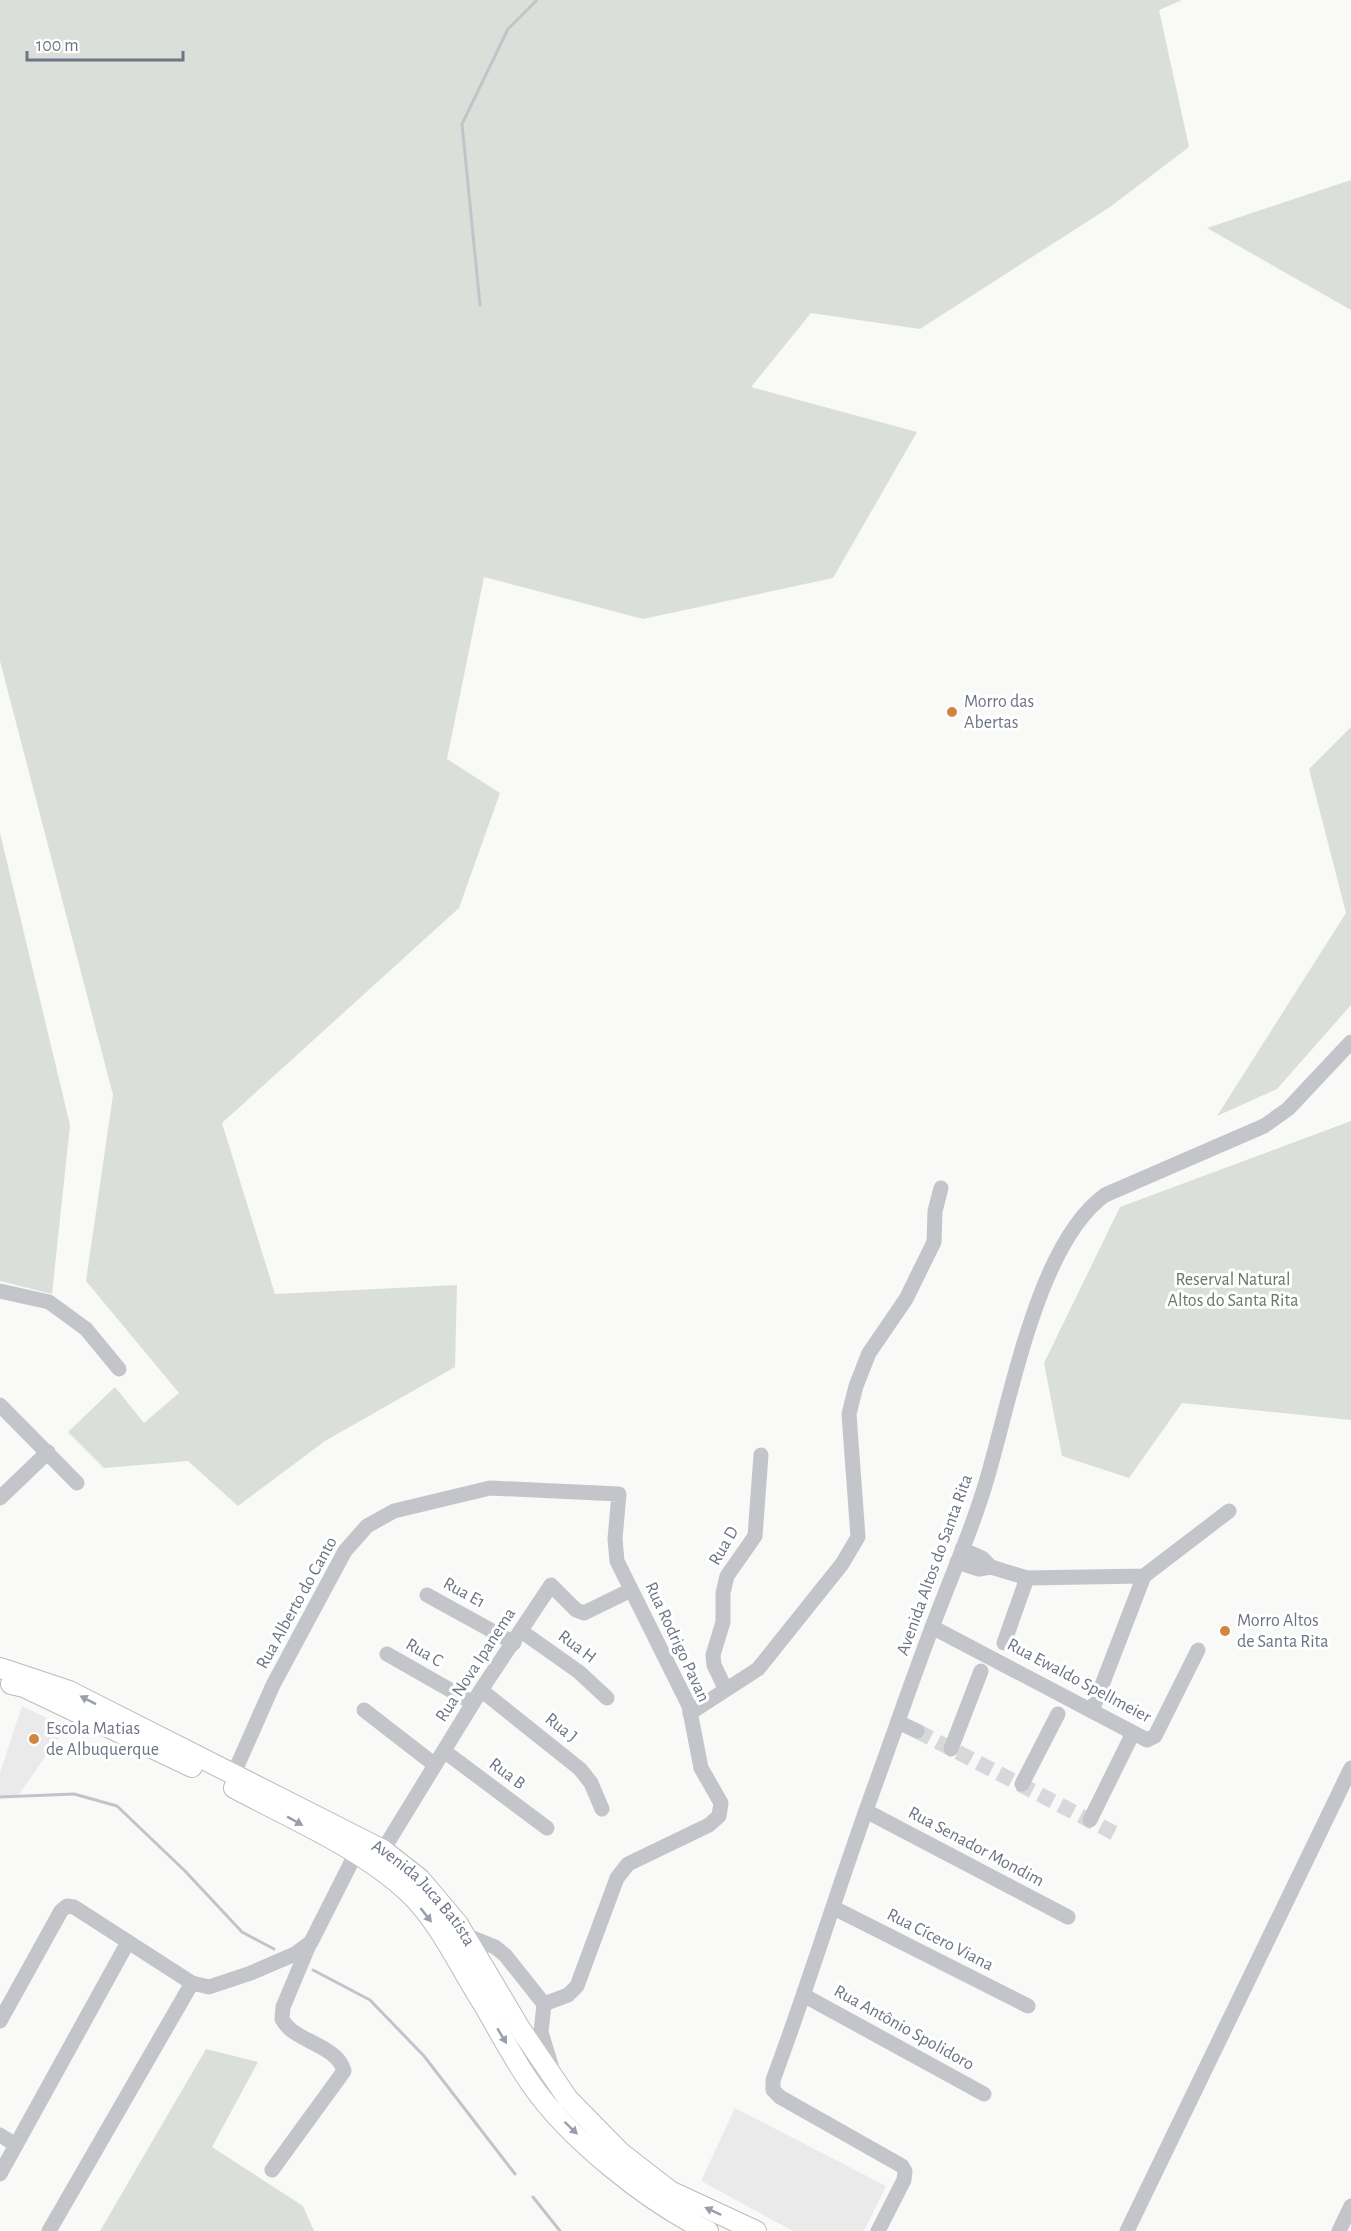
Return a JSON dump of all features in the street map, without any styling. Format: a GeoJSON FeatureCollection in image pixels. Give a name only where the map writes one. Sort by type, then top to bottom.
{"type":"FeatureCollection","features":[{"type":"Feature","properties":{"kind":"main road","name":"Avenida Juca Batista"},"geometry":{"type":"LineString","coordinates":[[0,1668],[69,1691],[383,1850],[420,1879],[465,1935],[521,2030],[557,2085],[621,2153],[670,2192],[756,2231]]}},
{"type":"Feature","properties":{"kind":"main road","name":"Avenida Juca Batista"},"geometry":{"type":"LineString","coordinates":[[0,1681],[24,1687],[218,1780],[372,1862],[410,1894],[442,1935],[532,2085],[559,2116],[604,2160],[677,2216],[708,2231]]}},
{"type":"Feature","properties":{"kind":"main road"},"geometry":{"type":"LineString","coordinates":[[473,1988],[481,1960]]}},
{"type":"Feature","properties":{"kind":"main road"},"geometry":{"type":"LineString","coordinates":[[532,2085],[547,2090],[557,2085]]}},
{"type":"Feature","properties":{"kind":"street","name":"Avenida Altos do Santa Rita"},"geometry":{"type":"LineString","coordinates":[[878,2231],[904,2180],[905,2171],[899,2163],[780,2097],[773,2090],[773,2080],[805,1996],[866,1810],[982,1497],[1005,1423],[1026,1334],[1056,1261],[1083,1214],[1105,1195],[1264,1126],[1288,1109],[1351,1042]]}},
{"type":"Feature","properties":{"kind":"street"},"geometry":{"type":"LineString","coordinates":[[690,1713],[759,1669],[842,1564],[858,1537],[849,1414],[856,1386],[869,1353],[906,1299],[934,1242],[934,1211],[941,1188]]}},
{"type":"Feature","properties":{"kind":"street"},"geometry":{"type":"LineString","coordinates":[[0,1290],[49,1302],[86,1329],[119,1368]]}},
{"type":"Feature","properties":{"kind":"street"},"geometry":{"type":"LineString","coordinates":[[0,1405],[77,1483]]}},
{"type":"Feature","properties":{"kind":"street"},"geometry":{"type":"LineString","coordinates":[[0,1498],[48,1452]]}},
{"type":"Feature","properties":{"kind":"street","name":"Rua D"},"geometry":{"type":"LineString","coordinates":[[726,1688],[714,1665],[713,1655],[723,1622],[723,1593],[728,1576],[755,1536],[761,1455]]}},
{"type":"Feature","properties":{"kind":"street","name":"Rua Alberto do Canto"},"geometry":{"type":"LineString","coordinates":[[234,1773],[273,1685],[345,1551],[367,1526],[394,1510],[490,1488],[619,1494]]}},
{"type":"Feature","properties":{"kind":"street","name":"Rua Rodrigo Pavan"},"geometry":{"type":"LineString","coordinates":[[544,2004],[568,1995],[577,1986],[617,1878],[628,1864],[688,1837],[719,1815],[721,1803],[701,1768],[690,1713],[661,1647],[617,1561],[615,1539],[619,1494]]}},
{"type":"Feature","properties":{"kind":"street"},"geometry":{"type":"LineString","coordinates":[[1092,1711],[1144,1576],[1229,1511]]}},
{"type":"Feature","properties":{"kind":"street"},"geometry":{"type":"LineString","coordinates":[[960,1556],[1027,1578],[1144,1576]]}},
{"type":"Feature","properties":{"kind":"street"},"geometry":{"type":"LineString","coordinates":[[1004,1643],[1027,1578]]}},
{"type":"Feature","properties":{"kind":"street","name":"Rua Nova Ipanema"},"geometry":{"type":"LineString","coordinates":[[383,1850],[477,1697],[550,1585],[576,1611],[584,1613],[631,1590]]}},
{"type":"Feature","properties":{"kind":"street","name":"Rua E1"},"geometry":{"type":"LineString","coordinates":[[427,1595],[518,1637]]}},
{"type":"Feature","properties":{"kind":"street","name":"Rua Ewaldo Spellmeier"},"geometry":{"type":"LineString","coordinates":[[932,1627],[1147,1740],[1155,1736],[1198,1650]]}},
{"type":"Feature","properties":{"kind":"street","name":"Rua H"},"geometry":{"type":"LineString","coordinates":[[518,1637],[579,1671],[607,1698]]}},
{"type":"Feature","properties":{"kind":"street","name":"Rua C"},"geometry":{"type":"LineString","coordinates":[[387,1654],[477,1697]]}},
{"type":"Feature","properties":{"kind":"street"},"geometry":{"type":"LineString","coordinates":[[951,1749],[981,1671]]}},
{"type":"Feature","properties":{"kind":"street","name":"Rua J"},"geometry":{"type":"LineString","coordinates":[[477,1697],[580,1769],[591,1783],[602,1809]]}},
{"type":"Feature","properties":{"kind":"street"},"geometry":{"type":"LineString","coordinates":[[364,1710],[435,1765]]}},
{"type":"Feature","properties":{"kind":"street"},"geometry":{"type":"LineString","coordinates":[[1022,1784],[1058,1714]]}},
{"type":"Feature","properties":{"kind":"street"},"geometry":{"type":"LineString","coordinates":[[898,1722],[918,1731]]}},
{"type":"Feature","properties":{"kind":"street"},"geometry":{"type":"LineString","coordinates":[[1090,1820],[1132,1733]]}},
{"type":"Feature","properties":{"kind":"street","name":"Rua B"},"geometry":{"type":"LineString","coordinates":[[444,1751],[547,1828]]}},
{"type":"Feature","properties":{"kind":"street"},"geometry":{"type":"LineString","coordinates":[[1127,2231],[1351,1768]]}},
{"type":"Feature","properties":{"kind":"street","name":"Rua Senador Mondim"},"geometry":{"type":"LineString","coordinates":[[866,1810],[1068,1917]]}},
{"type":"Feature","properties":{"kind":"street"},"geometry":{"type":"LineString","coordinates":[[272,2170],[344,2070],[338,2061],[289,2027],[282,2019],[284,2007],[311,1942],[356,1853]]}},
{"type":"Feature","properties":{"kind":"street"},"geometry":{"type":"LineString","coordinates":[[0,2021],[63,1908],[74,1907],[192,1983],[210,1987],[295,1954],[311,1942]]}},
{"type":"Feature","properties":{"kind":"street","name":"Rua Cícero Viana"},"geometry":{"type":"LineString","coordinates":[[834,1908],[1028,2006]]}},
{"type":"Feature","properties":{"kind":"street"},"geometry":{"type":"LineString","coordinates":[[465,1935],[495,1947],[505,1955],[544,2004],[541,2032],[557,2085]]}},
{"type":"Feature","properties":{"kind":"street"},"geometry":{"type":"LineString","coordinates":[[0,2174],[128,1942]]}},
{"type":"Feature","properties":{"kind":"street"},"geometry":{"type":"LineString","coordinates":[[481,1960],[494,1952],[505,1955]]}},
{"type":"Feature","properties":{"kind":"street"},"geometry":{"type":"LineString","coordinates":[[49,2231],[192,1983]]}},
{"type":"Feature","properties":{"kind":"street","name":"Rua Antônio Spolidoro"},"geometry":{"type":"LineString","coordinates":[[805,1996],[984,2094]]}},
{"type":"Feature","properties":{"kind":"street"},"geometry":{"type":"LineString","coordinates":[[0,2135],[16,2145]]}},
{"type":"Feature","properties":{"kind":"street"},"geometry":{"type":"LineString","coordinates":[[1339,2231],[1351,2206]]}},
{"type":"Feature","properties":{"kind":"shaded area","name":"Escola Matias de Albuquerque"},"geometry":{"type":"Polygon","coordinates":[[[22,1706],[66,1727],[17,1797],[0,1797],[0,1773],[22,1706]]]}},
{"type":"Feature","properties":{"kind":"shaded area"},"geometry":{"type":"Polygon","coordinates":[[[735,2108],[886,2186],[864,2231],[793,2231],[701,2181],[735,2108]]]}},
{"type":"Feature","properties":{"kind":"green space"},"geometry":{"type":"Polygon","coordinates":[[[0,0],[1182,0],[1159,10],[1189,147],[1110,207],[920,329],[811,313],[751,387],[917,432],[833,578],[643,619],[484,577],[447,759],[500,793],[459,908],[222,1123],[275,1294],[457,1285],[455,1367],[325,1441],[238,1506],[188,1461],[104,1468],[68,1432],[115,1387],[144,1423],[179,1393],[86,1281],[113,1095],[0,661],[0,0]]]}},
{"type":"Feature","properties":{"kind":"green space"},"geometry":{"type":"Polygon","coordinates":[[[1351,180],[1351,310],[1207,228],[1351,180]]]}},
{"type":"Feature","properties":{"kind":"green space"},"geometry":{"type":"Polygon","coordinates":[[[1351,727],[1351,1005],[1277,1089],[1217,1116],[1346,913],[1309,769],[1351,727]]]}},
{"type":"Feature","properties":{"kind":"green space"},"geometry":{"type":"Polygon","coordinates":[[[0,833],[70,1125],[52,1294],[0,1281],[0,833]]]}},
{"type":"Feature","properties":{"kind":"green space","name":"Reserval Natural Altos do Santa Rita"},"geometry":{"type":"Polygon","coordinates":[[[1351,1121],[1351,1420],[1182,1403],[1129,1478],[1062,1456],[1044,1363],[1120,1207],[1351,1121]]]}},
{"type":"Feature","properties":{"kind":"green space"},"geometry":{"type":"Polygon","coordinates":[[[206,2049],[258,2062],[212,2147],[303,2206],[314,2231],[100,2231],[206,2049]]]}},
{"type":"Feature","properties":{"kind":"waterway"},"geometry":{"type":"LineString","coordinates":[[480,305],[462,124],[508,29],[537,0]]}},
{"type":"Feature","properties":{"kind":"waterway"},"geometry":{"type":"LineString","coordinates":[[0,1797],[74,1794],[117,1806],[185,1871],[242,1932],[274,1949]]}},
{"type":"Feature","properties":{"kind":"waterway"},"geometry":{"type":"LineString","coordinates":[[313,1970],[370,2000],[424,2056],[515,2174]]}},
{"type":"Feature","properties":{"kind":"waterway"},"geometry":{"type":"LineString","coordinates":[[533,2197],[560,2231]]}},
{"type":"Feature","properties":{"kind":"tunnel"},"geometry":{"type":"LineString","coordinates":[[917,1731],[1114,1833]]}},
{"type":"Feature","properties":{"kind":"place","name":"Morro das Abertas"},"geometry":{"type":"Point","coordinates":[952,712]}},
{"type":"Feature","properties":{"kind":"place","name":"Morro Altos de Santa Rita"},"geometry":{"type":"Point","coordinates":[1225,1631]}},
{"type":"Feature","properties":{"kind":"place","name":"Escola Matias de Albuquerque"},"geometry":{"type":"Point","coordinates":[34,1739]}}]}
